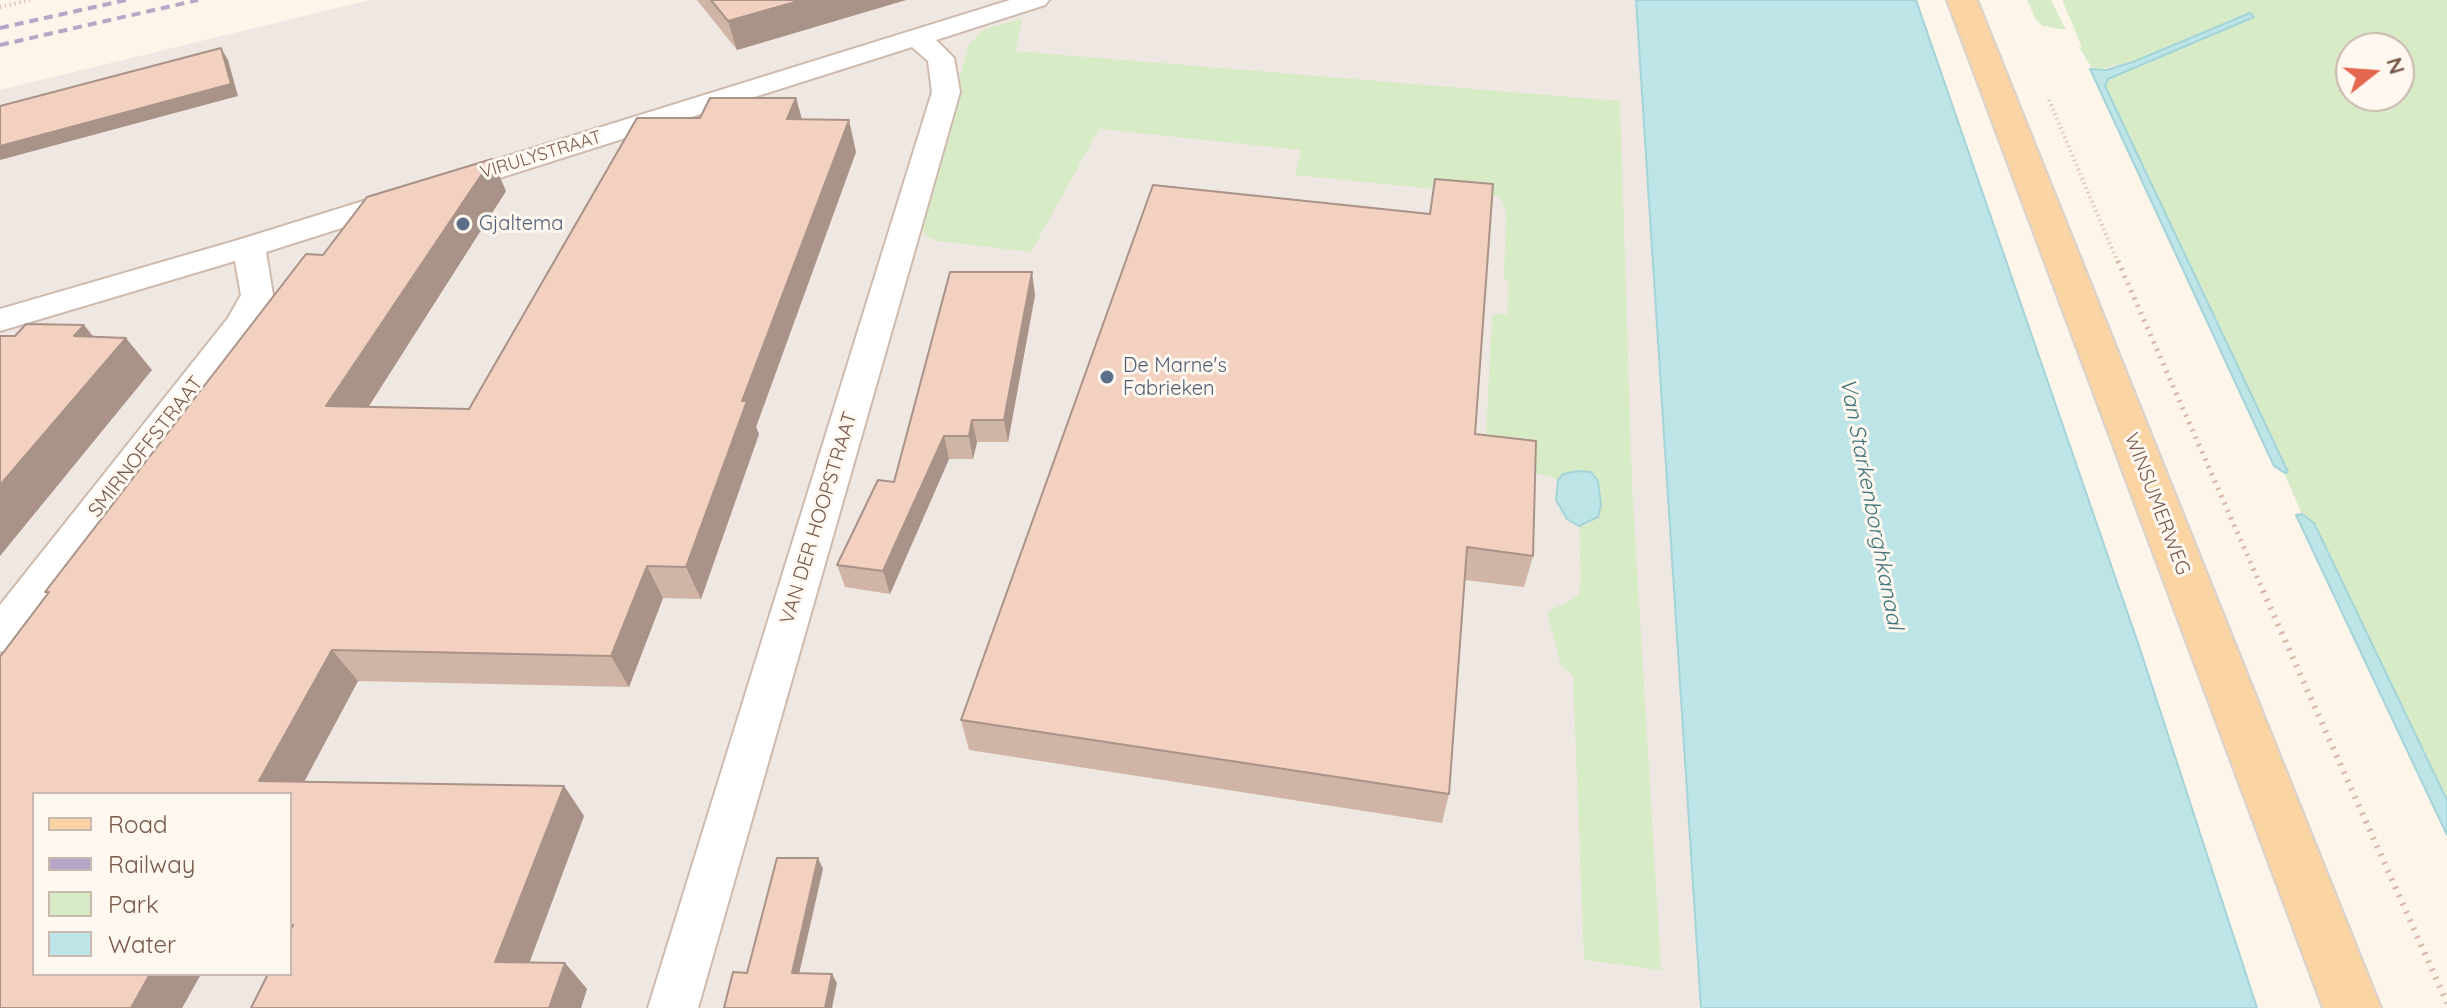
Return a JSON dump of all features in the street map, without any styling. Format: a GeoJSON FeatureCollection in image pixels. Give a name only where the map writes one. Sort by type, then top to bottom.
{"type":"FeatureCollection","features":[{"type":"Feature","properties":{"kind":"main road","name":"WINSUMERWEG"},"geometry":{"type":"LineString","coordinates":[[1962,0],[2352,1008]]}},
{"type":"Feature","properties":{"kind":"street","name":"VIRULYSTRAAT"},"geometry":{"type":"LineString","coordinates":[[0,320],[249,247],[1036,0]]}},
{"type":"Feature","properties":{"kind":"street","name":"VAN DER HOOPSTRAAT"},"geometry":{"type":"LineString","coordinates":[[673,1008],[946,92],[941,58],[916,37]]}},
{"type":"Feature","properties":{"kind":"street","name":"SMIRNOFFSTRAAT"},"geometry":{"type":"LineString","coordinates":[[0,635],[242,323],[257,295],[249,247]]}},
{"type":"Feature","properties":{"kind":"path"},"geometry":{"type":"LineString","coordinates":[[0,7],[30,0]]}},
{"type":"Feature","properties":{"kind":"path"},"geometry":{"type":"LineString","coordinates":[[2043,86],[2153,344],[2447,1003]]}},
{"type":"Feature","properties":{"kind":"shaded area"},"geometry":{"type":"Polygon","coordinates":[[[370,0],[1653,0],[1748,1008],[0,1008],[0,90],[370,0]]]}},
{"type":"Feature","properties":{"kind":"green space"},"geometry":{"type":"Polygon","coordinates":[[[2027,0],[2051,0],[2066,30],[2043,26],[2036,20],[2027,0]]]}},
{"type":"Feature","properties":{"kind":"green space"},"geometry":{"type":"Polygon","coordinates":[[[2062,0],[2447,0],[2447,800],[2314,523],[2302,514],[2284,473],[2288,472],[2105,86],[2108,79],[2254,16],[2133,62],[2099,69],[2092,68],[2079,47],[2082,47],[2062,0]]]}},
{"type":"Feature","properties":{"kind":"green space"},"geometry":{"type":"Polygon","coordinates":[[[1023,18],[1015,51],[1620,101],[1632,484],[1661,970],[1584,960],[1573,675],[1561,666],[1547,612],[1578,596],[1581,579],[1579,526],[1589,524],[1564,473],[1558,480],[1485,457],[1492,314],[1507,314],[1509,282],[1504,280],[1506,213],[1501,199],[1493,195],[1295,175],[1301,150],[1099,129],[1031,252],[929,238],[918,225],[969,45],[982,30],[1023,18]]]}},
{"type":"Feature","properties":{"kind":"water","name":"Van Starkenborghkanaal"},"geometry":{"type":"Polygon","coordinates":[[[1636,0],[1916,0],[2140,649],[2257,1008],[1701,1008],[1636,0]]]}},
{"type":"Feature","properties":{"kind":"water"},"geometry":{"type":"Polygon","coordinates":[[[2250,13],[2254,17],[2108,79],[2105,86],[2288,472],[2285,473],[2274,466],[2090,69],[2106,70],[2133,62],[2250,13]]]}},
{"type":"Feature","properties":{"kind":"water"},"geometry":{"type":"Polygon","coordinates":[[[1591,472],[1598,481],[1601,505],[1598,517],[1579,526],[1567,519],[1556,500],[1558,480],[1563,474],[1591,472]]]}},
{"type":"Feature","properties":{"kind":"water"},"geometry":{"type":"Polygon","coordinates":[[[2302,514],[2314,523],[2447,800],[2447,835],[2296,515],[2302,514]]]}},
{"type":"Feature","properties":{"kind":"building"},"geometry":{"type":"Polygon","coordinates":[[[711,0],[802,0],[728,21],[711,0]]]}},
{"type":"Feature","properties":{"kind":"building"},"geometry":{"type":"Polygon","coordinates":[[[221,48],[231,84],[0,146],[0,106],[221,48]]]}},
{"type":"Feature","properties":{"kind":"building"},"geometry":{"type":"Polygon","coordinates":[[[710,98],[796,98],[787,119],[849,120],[742,401],[747,401],[686,567],[647,566],[611,656],[332,650],[259,781],[564,786],[495,962],[565,963],[549,1008],[251,1008],[267,976],[292,976],[292,792],[32,792],[32,976],[149,976],[131,1008],[0,1008],[0,657],[49,592],[45,592],[306,254],[323,255],[367,197],[492,159],[326,406],[469,409],[637,118],[700,118],[710,98]]]}},
{"type":"Feature","properties":{"kind":"building"},"geometry":{"type":"Polygon","coordinates":[[[1435,179],[1493,184],[1475,434],[1536,441],[1533,556],[1467,547],[1449,794],[961,720],[1153,185],[1430,214],[1435,179]]]}},
{"type":"Feature","properties":{"kind":"building"},"geometry":{"type":"Polygon","coordinates":[[[950,272],[1032,272],[1004,420],[972,420],[969,436],[944,436],[883,571],[837,565],[878,480],[894,482],[950,272]]]}},
{"type":"Feature","properties":{"kind":"building"},"geometry":{"type":"Polygon","coordinates":[[[26,324],[84,325],[74,336],[126,338],[0,485],[0,336],[15,336],[26,324]]]}},
{"type":"Feature","properties":{"kind":"building"},"geometry":{"type":"Polygon","coordinates":[[[777,858],[818,858],[792,973],[832,974],[825,1008],[724,1008],[733,972],[747,973],[777,858]]]}},
{"type":"Feature","properties":{"kind":"railway"},"geometry":{"type":"LineString","coordinates":[[0,28],[126,0]]}},
{"type":"Feature","properties":{"kind":"railway"},"geometry":{"type":"LineString","coordinates":[[0,45],[198,0]]}},
{"type":"Feature","properties":{"kind":"place","name":"Gjaltema"},"geometry":{"type":"Point","coordinates":[463,224]}},
{"type":"Feature","properties":{"kind":"place","name":"De Marne's Fabrieken"},"geometry":{"type":"Point","coordinates":[1107,377]}}]}
